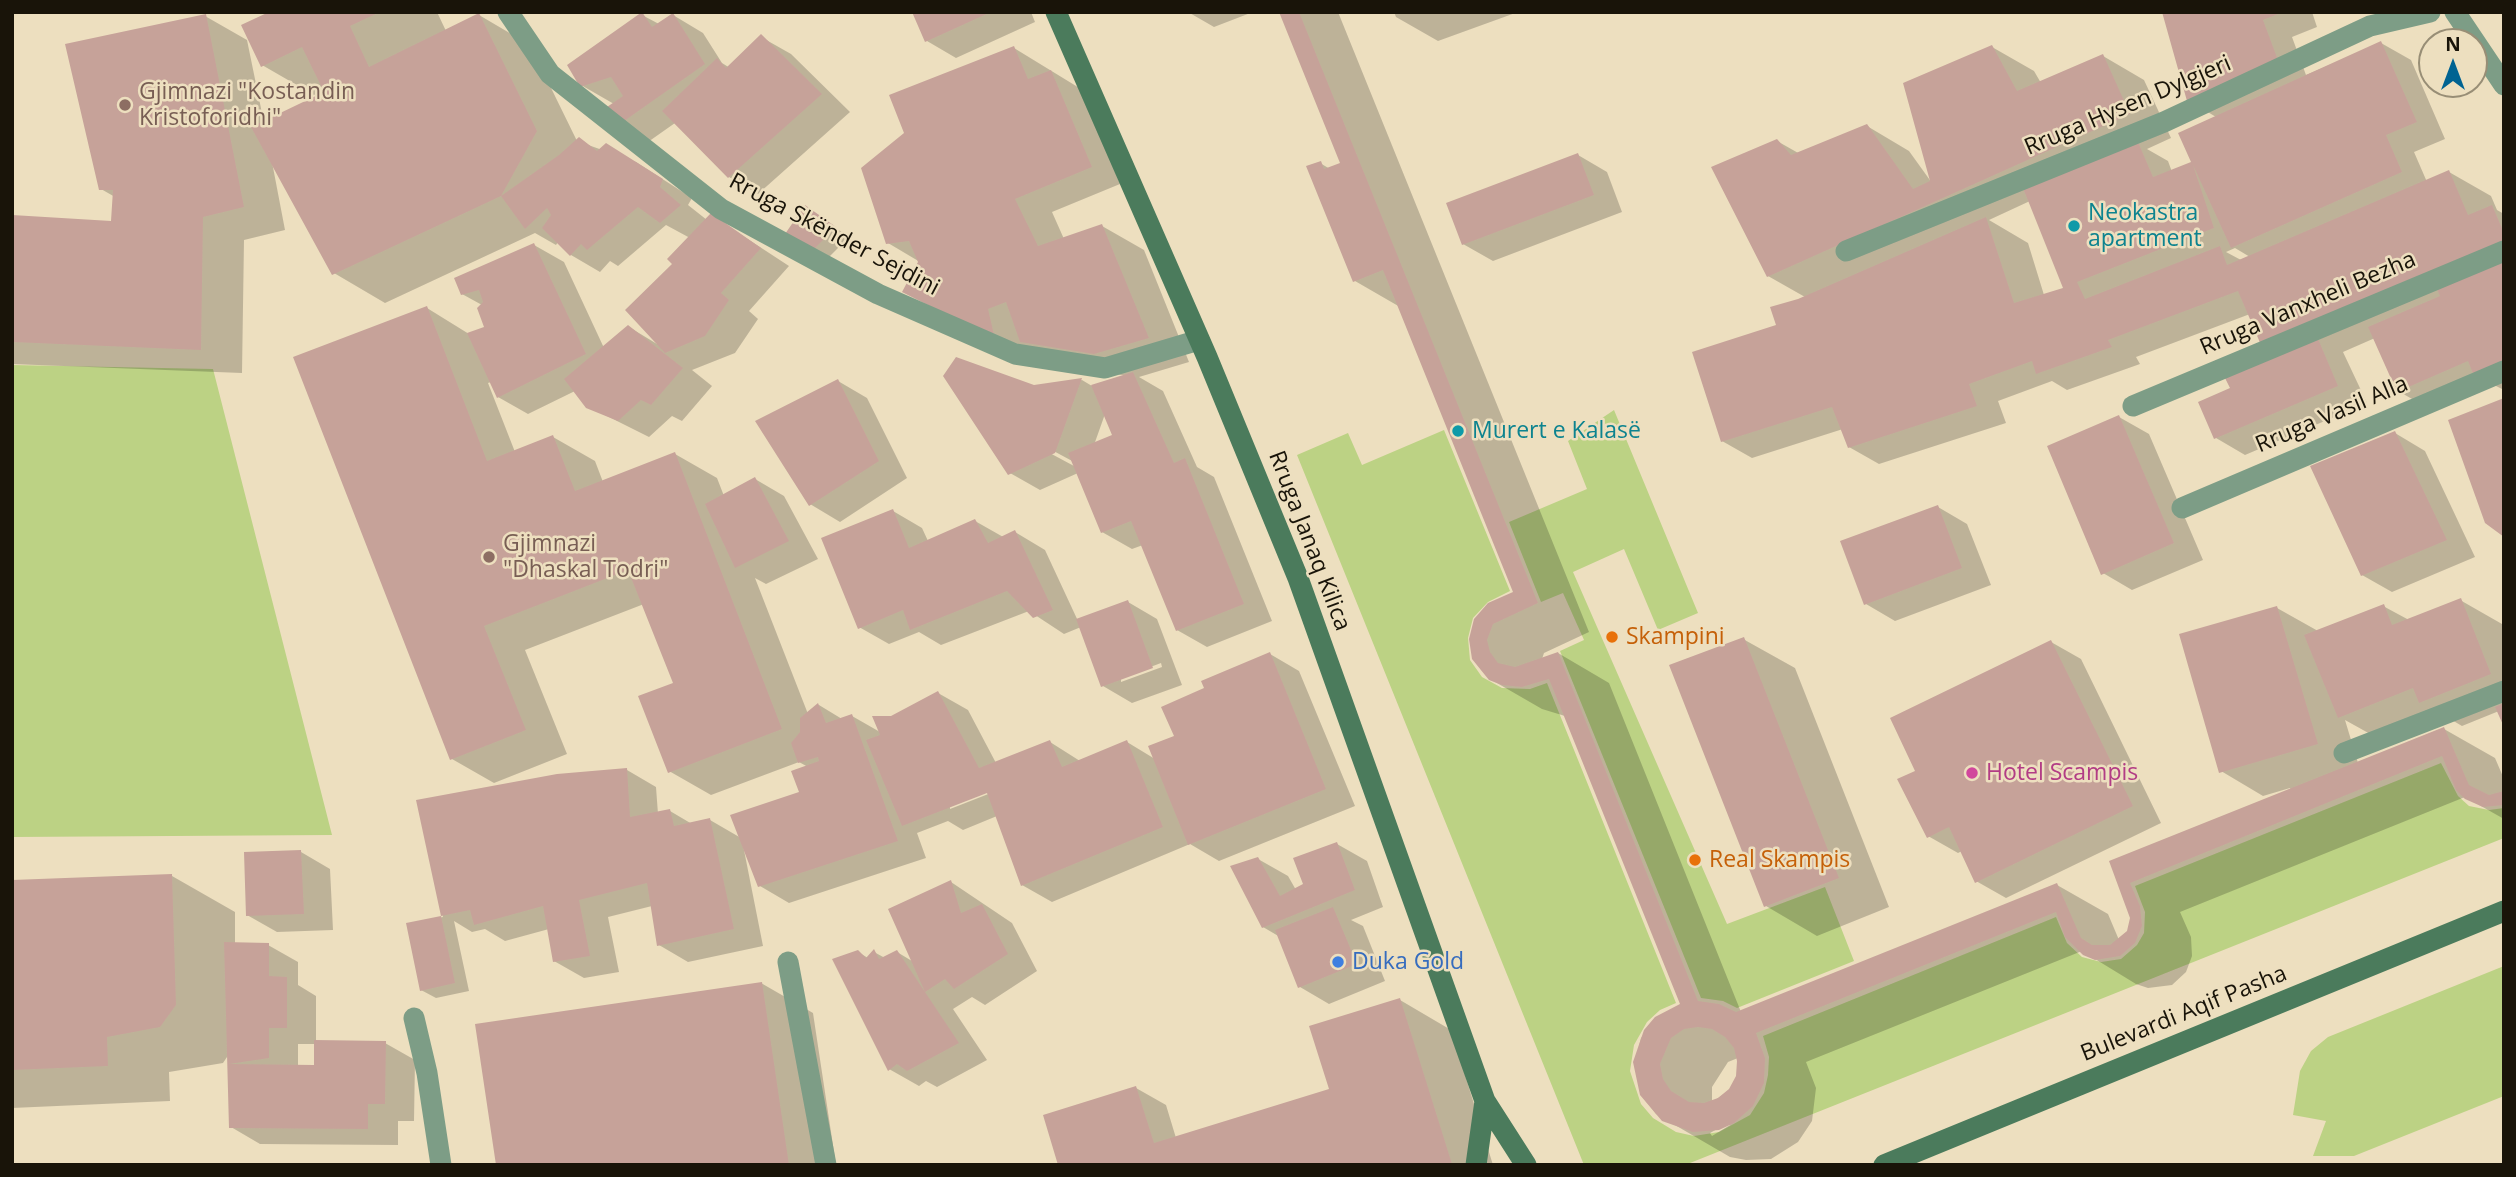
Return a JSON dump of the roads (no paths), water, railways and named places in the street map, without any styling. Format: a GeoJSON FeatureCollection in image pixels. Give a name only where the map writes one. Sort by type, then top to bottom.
{"type":"FeatureCollection","features":[{"type":"Feature","properties":{"kind":"street","name":"Rruga Skënder Sejdini"},"geometry":{"type":"LineString","coordinates":[[508,12],[550,74],[721,209],[878,294],[1015,354],[1105,368],[1199,340]]}},
{"type":"Feature","properties":{"kind":"street","name":"Rruga Janaq Kilica"},"geometry":{"type":"LineString","coordinates":[[1056,12],[1199,340],[1298,578],[1485,1101],[1525,1165]]}},
{"type":"Feature","properties":{"kind":"street"},"geometry":{"type":"LineString","coordinates":[[2353,12],[2370,26]]}},
{"type":"Feature","properties":{"kind":"street","name":"Rruga Hysen Dylgjeri"},"geometry":{"type":"LineString","coordinates":[[1846,251],[2164,122],[2370,26],[2430,12]]}},
{"type":"Feature","properties":{"kind":"street"},"geometry":{"type":"LineString","coordinates":[[2455,12],[2504,85]]}},
{"type":"Feature","properties":{"kind":"street","name":"Rruga Vanxheli Bezha"},"geometry":{"type":"LineString","coordinates":[[2133,406],[2504,251]]}},
{"type":"Feature","properties":{"kind":"street","name":"Rruga Vasil Alla"},"geometry":{"type":"LineString","coordinates":[[2182,508],[2504,371]]}},
{"type":"Feature","properties":{"kind":"street"},"geometry":{"type":"LineString","coordinates":[[2344,753],[2504,691]]}},
{"type":"Feature","properties":{"kind":"street","name":"Bulevardi Aqif Pasha"},"geometry":{"type":"LineString","coordinates":[[1884,1165],[2504,911]]}},
{"type":"Feature","properties":{"kind":"street"},"geometry":{"type":"LineString","coordinates":[[788,962],[826,1165]]}},
{"type":"Feature","properties":{"kind":"street"},"geometry":{"type":"LineString","coordinates":[[414,1018],[427,1073],[441,1165]]}},
{"type":"Feature","properties":{"kind":"street"},"geometry":{"type":"LineString","coordinates":[[1476,1165],[1485,1101]]}},
{"type":"Feature","properties":{"kind":"place","name":"Gjimnazi \"Kostandin Kristoforidhi\""},"geometry":{"type":"Point","coordinates":[125,105]}},
{"type":"Feature","properties":{"kind":"place","name":"Neokastra apartment"},"geometry":{"type":"Point","coordinates":[2074,226]}},
{"type":"Feature","properties":{"kind":"place","name":"Murert e Kalasë"},"geometry":{"type":"Point","coordinates":[1458,431]}},
{"type":"Feature","properties":{"kind":"place","name":"Gjimnazi \"Dhaskal Todri\""},"geometry":{"type":"Point","coordinates":[489,557]}},
{"type":"Feature","properties":{"kind":"place","name":"Skampini"},"geometry":{"type":"Point","coordinates":[1612,637]}},
{"type":"Feature","properties":{"kind":"place","name":"Hotel Scampis"},"geometry":{"type":"Point","coordinates":[1972,773]}},
{"type":"Feature","properties":{"kind":"place","name":"Real Skampis"},"geometry":{"type":"Point","coordinates":[1695,860]}},
{"type":"Feature","properties":{"kind":"place","name":"Duka Gold"},"geometry":{"type":"Point","coordinates":[1338,962]}}]}
